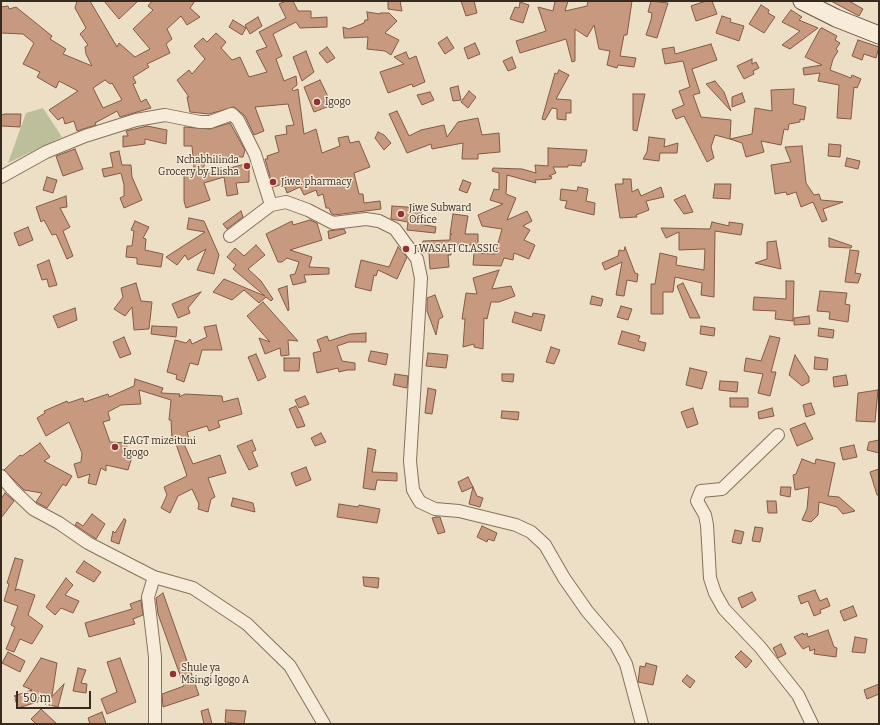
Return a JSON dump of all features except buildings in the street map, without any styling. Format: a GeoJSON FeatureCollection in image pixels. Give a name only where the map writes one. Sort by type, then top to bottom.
{"type":"FeatureCollection","features":[{"type":"Feature","properties":{"kind":"main road"},"geometry":{"type":"LineString","coordinates":[[802,1],[836,18],[879,34]]}},
{"type":"Feature","properties":{"kind":"street"},"geometry":{"type":"LineString","coordinates":[[1,177],[46,152],[85,136],[136,120],[165,115],[200,122],[210,122],[232,114],[238,120],[255,154],[272,205]]}},
{"type":"Feature","properties":{"kind":"street"},"geometry":{"type":"LineString","coordinates":[[230,236],[272,205],[286,202],[308,210],[332,223],[366,220],[379,221],[395,229],[417,259],[421,278],[410,461],[413,490],[420,502],[435,509],[459,511],[516,525],[531,532],[546,545],[564,578],[587,611],[616,645],[626,664],[642,724]]}},
{"type":"Feature","properties":{"kind":"street"},"geometry":{"type":"LineString","coordinates":[[778,435],[722,489],[701,491],[697,500],[705,514],[710,578],[715,594],[724,609],[760,647],[798,695],[812,724]]}},
{"type":"Feature","properties":{"kind":"street"},"geometry":{"type":"LineString","coordinates":[[1,476],[12,489],[34,509],[59,523],[88,543],[154,577],[193,588],[247,624],[290,666],[324,724]]}},
{"type":"Feature","properties":{"kind":"street"},"geometry":{"type":"LineString","coordinates":[[154,577],[148,597],[155,657],[154,724]]}},
{"type":"Feature","properties":{"kind":"green space"},"geometry":{"type":"Polygon","coordinates":[[[43,108],[62,137],[8,163],[26,113],[43,108]]]}},
{"type":"Feature","properties":{"kind":"place","name":"Igogo"},"geometry":{"type":"Point","coordinates":[317,102]}},
{"type":"Feature","properties":{"kind":"place","name":"Nchabhilinda Grocery by Elisha"},"geometry":{"type":"Point","coordinates":[247,166]}},
{"type":"Feature","properties":{"kind":"place","name":"Jiwe. pharmacy"},"geometry":{"type":"Point","coordinates":[273,182]}},
{"type":"Feature","properties":{"kind":"place","name":"Jiwe Subward Office"},"geometry":{"type":"Point","coordinates":[401,214]}},
{"type":"Feature","properties":{"kind":"place","name":"J.WASAFI CLASSIC"},"geometry":{"type":"Point","coordinates":[406,249]}},
{"type":"Feature","properties":{"kind":"place","name":"EAGT mizeituni Igogo"},"geometry":{"type":"Point","coordinates":[115,447]}},
{"type":"Feature","properties":{"kind":"place","name":"Shule ya Msingi Igogo A"},"geometry":{"type":"Point","coordinates":[173,674]}}]}
